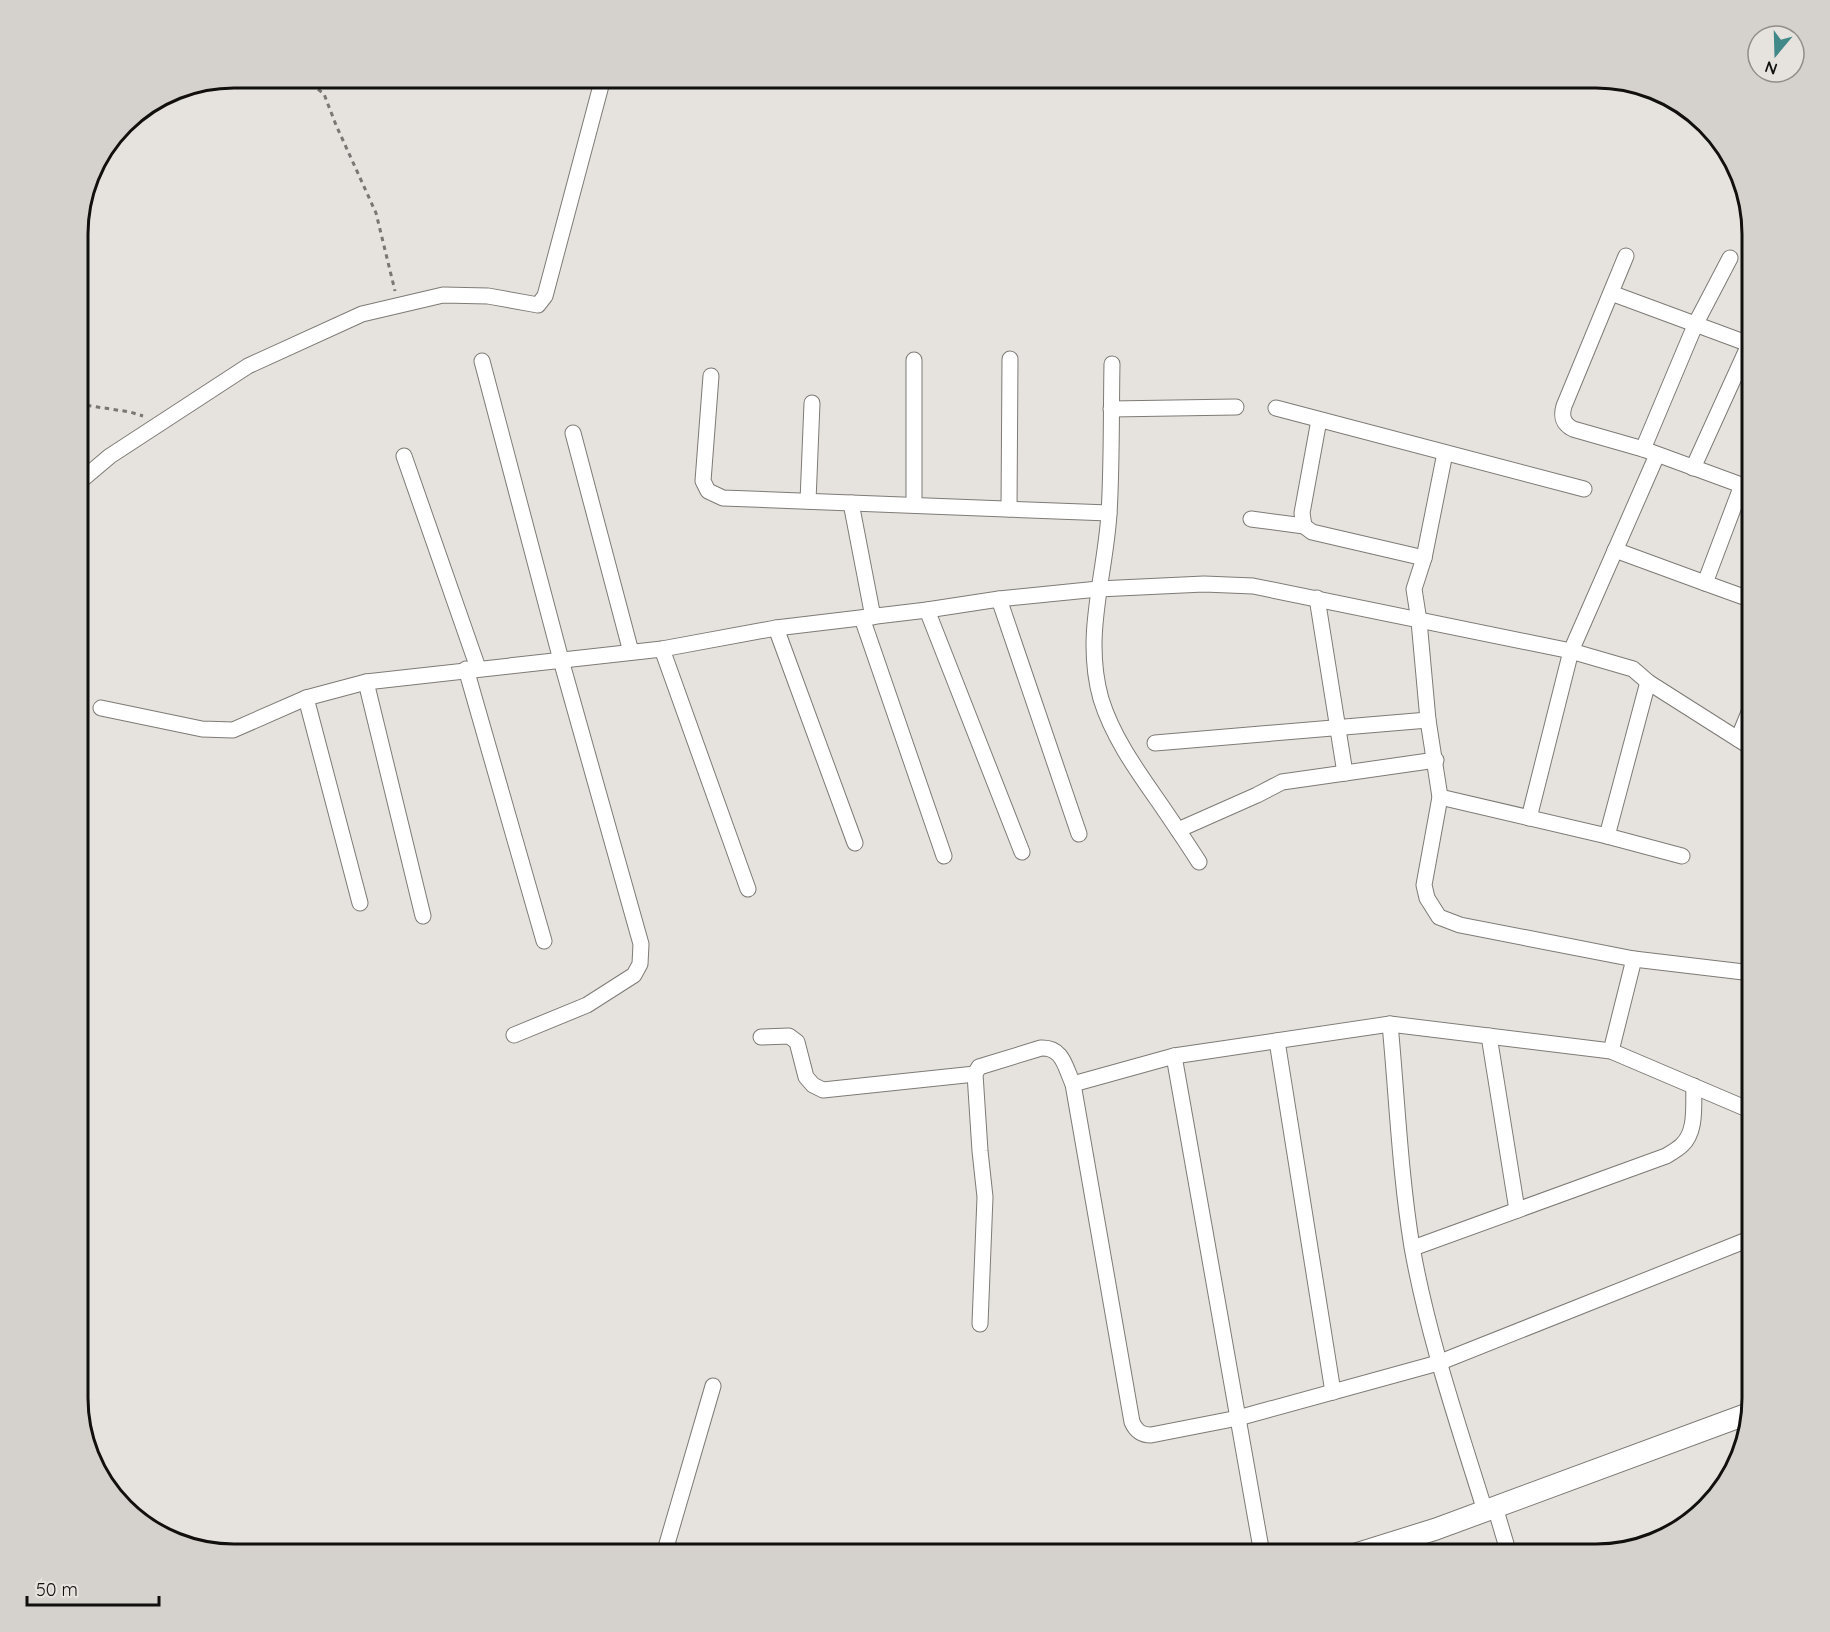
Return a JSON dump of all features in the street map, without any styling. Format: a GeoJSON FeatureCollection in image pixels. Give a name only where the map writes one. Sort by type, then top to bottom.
{"type":"FeatureCollection","features":[{"type":"Feature","properties":{"kind":"main road"},"geometry":{"type":"LineString","coordinates":[[1388,1544],[1436,1529],[1740,1417]]}},
{"type":"Feature","properties":{"kind":"street"},"geometry":{"type":"LineString","coordinates":[[89,474],[110,456],[248,366],[362,314],[443,295],[488,296],[537,305],[545,296],[548,286],[600,89]]}},
{"type":"Feature","properties":{"kind":"street"},"geometry":{"type":"LineString","coordinates":[[1626,256],[1564,406],[1563,418],[1567,426],[1650,452],[1741,485]]}},
{"type":"Feature","properties":{"kind":"street"},"geometry":{"type":"LineString","coordinates":[[1529,818],[1571,651],[1615,550],[1696,323],[1730,258]]}},
{"type":"Feature","properties":{"kind":"street"},"geometry":{"type":"LineString","coordinates":[[1611,293],[1741,338]]}},
{"type":"Feature","properties":{"kind":"street"},"geometry":{"type":"LineString","coordinates":[[1009,509],[1010,359]]}},
{"type":"Feature","properties":{"kind":"street"},"geometry":{"type":"LineString","coordinates":[[914,360],[914,505]]}},
{"type":"Feature","properties":{"kind":"street"},"geometry":{"type":"LineString","coordinates":[[482,361],[561,660],[641,944],[640,964],[634,975],[587,1005],[514,1035]]}},
{"type":"Feature","properties":{"kind":"street"},"geometry":{"type":"LineString","coordinates":[[1693,468],[1741,363]]}},
{"type":"Feature","properties":{"kind":"street"},"geometry":{"type":"LineString","coordinates":[[1112,364],[1109,513],[1105,562],[1098,589],[1094,634],[1095,671],[1101,699],[1115,734],[1199,862]]}},
{"type":"Feature","properties":{"kind":"street"},"geometry":{"type":"LineString","coordinates":[[711,376],[703,481],[708,491],[723,498],[1109,513]]}},
{"type":"Feature","properties":{"kind":"street"},"geometry":{"type":"LineString","coordinates":[[808,501],[812,403]]}},
{"type":"Feature","properties":{"kind":"street"},"geometry":{"type":"LineString","coordinates":[[1111,409],[1236,407]]}},
{"type":"Feature","properties":{"kind":"street"},"geometry":{"type":"LineString","coordinates":[[1276,408],[1584,489]]}},
{"type":"Feature","properties":{"kind":"street"},"geometry":{"type":"LineString","coordinates":[[1304,526],[1302,513],[1319,420]]}},
{"type":"Feature","properties":{"kind":"street"},"geometry":{"type":"LineString","coordinates":[[573,433],[631,652]]}},
{"type":"Feature","properties":{"kind":"street"},"geometry":{"type":"LineString","coordinates":[[1444,453],[1424,558],[1414,589],[1428,720],[1440,797],[1424,885],[1427,898],[1439,917],[1460,924],[1634,958],[1742,972]]}},
{"type":"Feature","properties":{"kind":"street"},"geometry":{"type":"LineString","coordinates":[[404,456],[472,669],[544,941]]}},
{"type":"Feature","properties":{"kind":"street"},"geometry":{"type":"LineString","coordinates":[[1705,583],[1741,500]]}},
{"type":"Feature","properties":{"kind":"street"},"geometry":{"type":"LineString","coordinates":[[851,503],[868,617],[944,856]]}},
{"type":"Feature","properties":{"kind":"street"},"geometry":{"type":"LineString","coordinates":[[1251,519],[1304,526],[1312,532],[1424,558]]}},
{"type":"Feature","properties":{"kind":"street"},"geometry":{"type":"LineString","coordinates":[[1615,550],[1741,596]]}},
{"type":"Feature","properties":{"kind":"street"},"geometry":{"type":"LineString","coordinates":[[101,708],[202,729],[233,730],[306,698],[366,682],[662,649],[776,628],[999,599],[1098,589],[1204,584],[1253,586],[1571,651],[1632,669],[1648,682],[1741,741]]}},
{"type":"Feature","properties":{"kind":"street"},"geometry":{"type":"LineString","coordinates":[[1317,598],[1346,773]]}},
{"type":"Feature","properties":{"kind":"street"},"geometry":{"type":"LineString","coordinates":[[999,599],[1079,834]]}},
{"type":"Feature","properties":{"kind":"street"},"geometry":{"type":"LineString","coordinates":[[927,610],[1022,852]]}},
{"type":"Feature","properties":{"kind":"street"},"geometry":{"type":"LineString","coordinates":[[776,628],[855,843]]}},
{"type":"Feature","properties":{"kind":"street"},"geometry":{"type":"LineString","coordinates":[[662,649],[748,889]]}},
{"type":"Feature","properties":{"kind":"street"},"geometry":{"type":"LineString","coordinates":[[366,682],[423,916]]}},
{"type":"Feature","properties":{"kind":"street"},"geometry":{"type":"LineString","coordinates":[[1607,836],[1648,682]]}},
{"type":"Feature","properties":{"kind":"street"},"geometry":{"type":"LineString","coordinates":[[306,698],[360,903]]}},
{"type":"Feature","properties":{"kind":"street"},"geometry":{"type":"LineString","coordinates":[[1155,743],[1428,720]]}},
{"type":"Feature","properties":{"kind":"street"},"geometry":{"type":"LineString","coordinates":[[1738,739],[1741,731]]}},
{"type":"Feature","properties":{"kind":"street"},"geometry":{"type":"LineString","coordinates":[[1178,830],[1282,782],[1436,760]]}},
{"type":"Feature","properties":{"kind":"street"},"geometry":{"type":"LineString","coordinates":[[1440,797],[1682,856]]}},
{"type":"Feature","properties":{"kind":"street"},"geometry":{"type":"LineString","coordinates":[[1611,1051],[1634,958]]}},
{"type":"Feature","properties":{"kind":"street"},"geometry":{"type":"LineString","coordinates":[[1390,1024],[1403,1170],[1413,1248],[1438,1363],[1505,1544]]}},
{"type":"Feature","properties":{"kind":"street"},"geometry":{"type":"LineString","coordinates":[[1073,1084],[1174,1056],[1390,1024],[1611,1051],[1742,1107]]}},
{"type":"Feature","properties":{"kind":"street"},"geometry":{"type":"LineString","coordinates":[[761,1036],[789,1036],[797,1042],[806,1077],[813,1085],[823,1090],[975,1074]]}},
{"type":"Feature","properties":{"kind":"street"},"geometry":{"type":"LineString","coordinates":[[1489,1036],[1517,1210]]}},
{"type":"Feature","properties":{"kind":"street"},"geometry":{"type":"LineString","coordinates":[[1277,1041],[1333,1392]]}},
{"type":"Feature","properties":{"kind":"street"},"geometry":{"type":"LineString","coordinates":[[980,1324],[985,1197],[975,1074],[979,1067],[1041,1048],[1050,1048],[1059,1053],[1073,1084],[1132,1422],[1135,1429],[1144,1435],[1151,1436],[1238,1418],[1438,1363],[1742,1242]]}},
{"type":"Feature","properties":{"kind":"street"},"geometry":{"type":"LineString","coordinates":[[1174,1056],[1260,1544]]}},
{"type":"Feature","properties":{"kind":"street"},"geometry":{"type":"LineString","coordinates":[[1413,1248],[1666,1156],[1683,1145],[1689,1135],[1692,1124],[1694,1086]]}},
{"type":"Feature","properties":{"kind":"street"},"geometry":{"type":"LineString","coordinates":[[667,1544],[713,1386]]}},
{"type":"Feature","properties":{"kind":"path"},"geometry":{"type":"LineString","coordinates":[[318,89],[324,94],[376,213],[398,304]]}},
{"type":"Feature","properties":{"kind":"path"},"geometry":{"type":"LineString","coordinates":[[89,406],[140,414],[155,426]]}}]}
